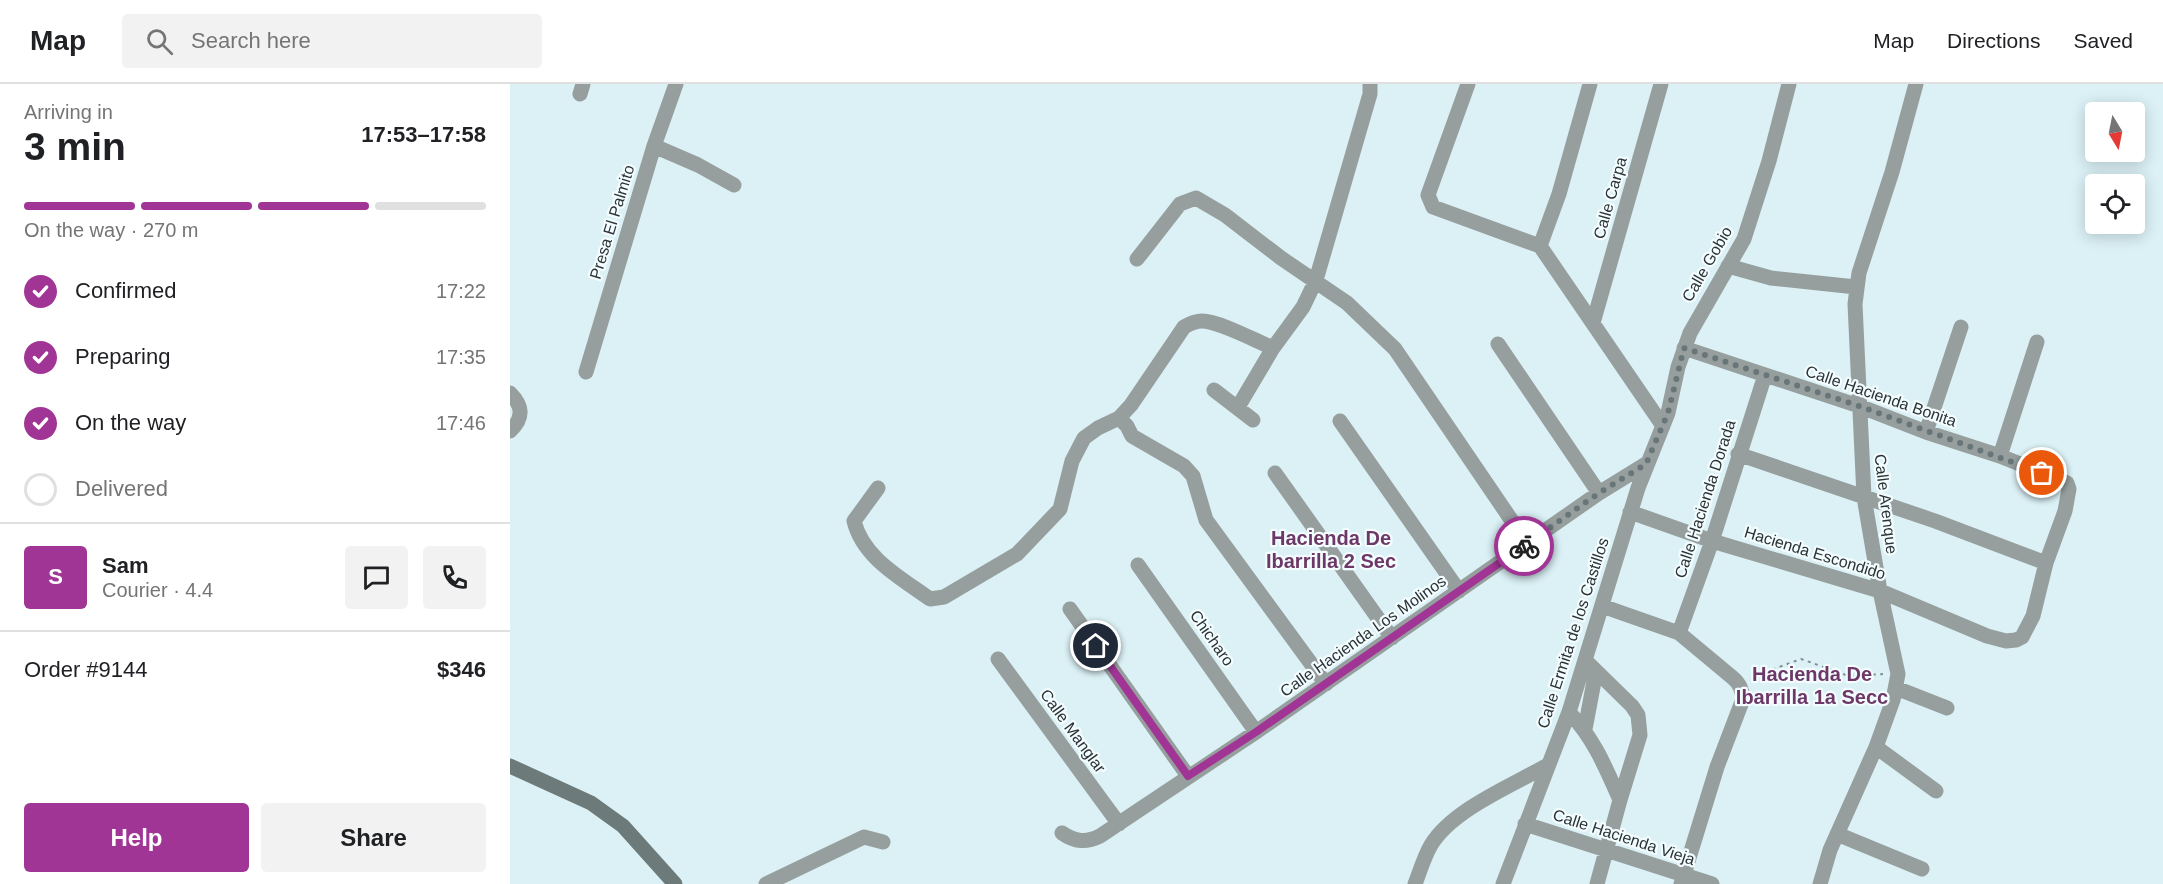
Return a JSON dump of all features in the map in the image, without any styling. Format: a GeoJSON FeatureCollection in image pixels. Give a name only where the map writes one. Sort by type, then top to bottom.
{"type":"FeatureCollection","features":[{"type":"Feature","properties":{"kind":"street","name":"Presa El Palmito"},"geometry":{"type":"LineString","coordinates":[[586,372],[654,146],[676,84]]}},
{"type":"Feature","properties":{"kind":"street"},"geometry":{"type":"LineString","coordinates":[[1238,407],[1273,348],[1303,307],[1316,280],[1370,94],[1370,84]]}},
{"type":"Feature","properties":{"kind":"street"},"geometry":{"type":"LineString","coordinates":[[1468,84],[1428,195],[1433,207],[1540,246],[1663,426]]}},
{"type":"Feature","properties":{"kind":"street"},"geometry":{"type":"LineString","coordinates":[[1540,246],[1558,194],[1590,84]]}},
{"type":"Feature","properties":{"kind":"street","name":"Calle Carpa"},"geometry":{"type":"LineString","coordinates":[[1593,323],[1661,84]]}},
{"type":"Feature","properties":{"kind":"street","name":"Calle Gobio"},"geometry":{"type":"LineString","coordinates":[[1663,426],[1684,348],[1697,318],[1744,239],[1756,207],[1789,84]]}},
{"type":"Feature","properties":{"kind":"street","name":"Calle Arenque"},"geometry":{"type":"LineString","coordinates":[[1897,681],[1864,497],[1855,304],[1859,273],[1892,172],[1916,84]]}},
{"type":"Feature","properties":{"kind":"street"},"geometry":{"type":"LineString","coordinates":[[654,146],[698,165],[734,186]]}},
{"type":"Feature","properties":{"kind":"street"},"geometry":{"type":"LineString","coordinates":[[1137,260],[1180,204],[1196,198],[1225,214],[1281,258],[1316,280],[1347,303],[1395,349],[1527,543]]}},
{"type":"Feature","properties":{"kind":"street"},"geometry":{"type":"LineString","coordinates":[[1728,266],[1771,278],[1856,287]]}},
{"type":"Feature","properties":{"kind":"street"},"geometry":{"type":"LineString","coordinates":[[878,488],[854,521],[857,533],[879,562],[930,599],[944,597],[1017,554],[1049,522],[1060,509],[1072,461],[1084,438],[1119,418],[1131,405],[1184,327],[1193,322],[1215,323],[1273,348]]}},
{"type":"Feature","properties":{"kind":"street"},"geometry":{"type":"LineString","coordinates":[[1926,432],[1961,327]]}},
{"type":"Feature","properties":{"kind":"street"},"geometry":{"type":"LineString","coordinates":[[2000,456],[2037,342]]}},
{"type":"Feature","properties":{"kind":"street"},"geometry":{"type":"LineString","coordinates":[[1498,344],[1599,493]]}},
{"type":"Feature","properties":{"kind":"street","name":"Calle Hacienda Bonita"},"geometry":{"type":"LineString","coordinates":[[1684,348],[1859,406],[2064,481],[2069,489],[2065,511],[2046,563]]}},
{"type":"Feature","properties":{"kind":"street","name":"Calle Hacienda Dorada"},"geometry":{"type":"LineString","coordinates":[[1679,633],[1712,541],[1765,375]]}},
{"type":"Feature","properties":{"kind":"street"},"geometry":{"type":"LineString","coordinates":[[1214,390],[1253,420]]}},
{"type":"Feature","properties":{"kind":"street"},"geometry":{"type":"LineString","coordinates":[[510,393],[519,403],[521,412],[520,419],[510,431]]}},
{"type":"Feature","properties":{"kind":"street"},"geometry":{"type":"LineString","coordinates":[[1119,418],[1127,426],[1132,436],[1184,466],[1193,476],[1206,520],[1326,684]]}},
{"type":"Feature","properties":{"kind":"street"},"geometry":{"type":"LineString","coordinates":[[1340,421],[1459,591]]}},
{"type":"Feature","properties":{"kind":"street","name":"Calle Ermita de los Castillos"},"geometry":{"type":"LineString","coordinates":[[1503,884],[1546,766],[1591,666],[1602,606],[1630,512],[1646,464],[1663,426]]}},
{"type":"Feature","properties":{"kind":"street"},"geometry":{"type":"LineString","coordinates":[[1738,454],[2046,563]]}},
{"type":"Feature","properties":{"kind":"street","name":"Calle Hacienda Los Molinos"},"geometry":{"type":"LineString","coordinates":[[1062,832],[1077,841],[1092,840],[1100,836],[1326,684],[1599,493],[1646,464]]}},
{"type":"Feature","properties":{"kind":"street"},"geometry":{"type":"LineString","coordinates":[[1275,473],[1392,638]]}},
{"type":"Feature","properties":{"kind":"street","name":"Hacienda Escondido"},"geometry":{"type":"LineString","coordinates":[[1630,512],[1712,541],[1880,591],[1987,636],[2006,641],[2022,637],[2033,616],[2046,563]]}},
{"type":"Feature","properties":{"kind":"street","name":"Chicharo"},"geometry":{"type":"LineString","coordinates":[[1138,565],[1256,732]]}},
{"type":"Feature","properties":{"kind":"street"},"geometry":{"type":"LineString","coordinates":[[1602,606],[1679,633],[1733,678],[1742,691],[1743,699],[1717,766],[1683,880]]}},
{"type":"Feature","properties":{"kind":"street"},"geometry":{"type":"LineString","coordinates":[[1070,609],[1188,776]]}},
{"type":"Feature","properties":{"kind":"street","name":"Calle Manglar"},"geometry":{"type":"LineString","coordinates":[[998,659],[1119,824]]}},
{"type":"Feature","properties":{"kind":"street"},"geometry":{"type":"LineString","coordinates":[[1585,729],[1591,666]]}},
{"type":"Feature","properties":{"kind":"street"},"geometry":{"type":"LineString","coordinates":[[1591,666],[1632,706],[1638,715],[1641,735],[1597,884]]}},
{"type":"Feature","properties":{"kind":"street"},"geometry":{"type":"LineString","coordinates":[[1820,884],[1837,834],[1876,747],[1897,681],[1947,708]]}},
{"type":"Feature","properties":{"kind":"street"},"geometry":{"type":"LineString","coordinates":[[1569,712],[1585,729],[1620,800]]}},
{"type":"Feature","properties":{"kind":"street"},"geometry":{"type":"LineString","coordinates":[[1876,747],[1936,791]]}},
{"type":"Feature","properties":{"kind":"street"},"geometry":{"type":"LineString","coordinates":[[510,766],[591,803],[622,826],[675,884]]}},
{"type":"Feature","properties":{"kind":"street"},"geometry":{"type":"LineString","coordinates":[[1415,884],[1432,844],[1444,828],[1461,814],[1546,766]]}},
{"type":"Feature","properties":{"kind":"street","name":"Calle Hacienda Vieja"},"geometry":{"type":"LineString","coordinates":[[1525,824],[1607,849],[1683,880],[1712,884]]}},
{"type":"Feature","properties":{"kind":"street"},"geometry":{"type":"LineString","coordinates":[[1837,834],[1922,869]]}},
{"type":"Feature","properties":{"kind":"street"},"geometry":{"type":"LineString","coordinates":[[766,884],[864,837],[883,842]]}},
{"type":"Feature","properties":{"kind":"path"},"geometry":{"type":"LineString","coordinates":[[1742,691],[1771,670],[1801,659],[1849,676],[1897,681]]}},
{"type":"Feature","properties":{"kind":"way so far"},"geometry":{"type":"LineString","coordinates":[[1524,546],[1599,493],[1646,464],[1668,413],[1684,348],[1859,406],[2042,473]]}},
{"type":"Feature","properties":{"kind":"district","name":"Hacienda De Ibarrilla 2 Sec"},"geometry":{"type":"Point","coordinates":[1331,550]}},
{"type":"Feature","properties":{"kind":"district","name":"Hacienda De Ibarrilla 1a Secc"},"geometry":{"type":"Point","coordinates":[1812,686]}},
{"type":"Feature","properties":{"kind":"route"},"geometry":{"type":"LineString","coordinates":[[1096,646],[1188,776],[1256,732],[1524,546]]}}]}
